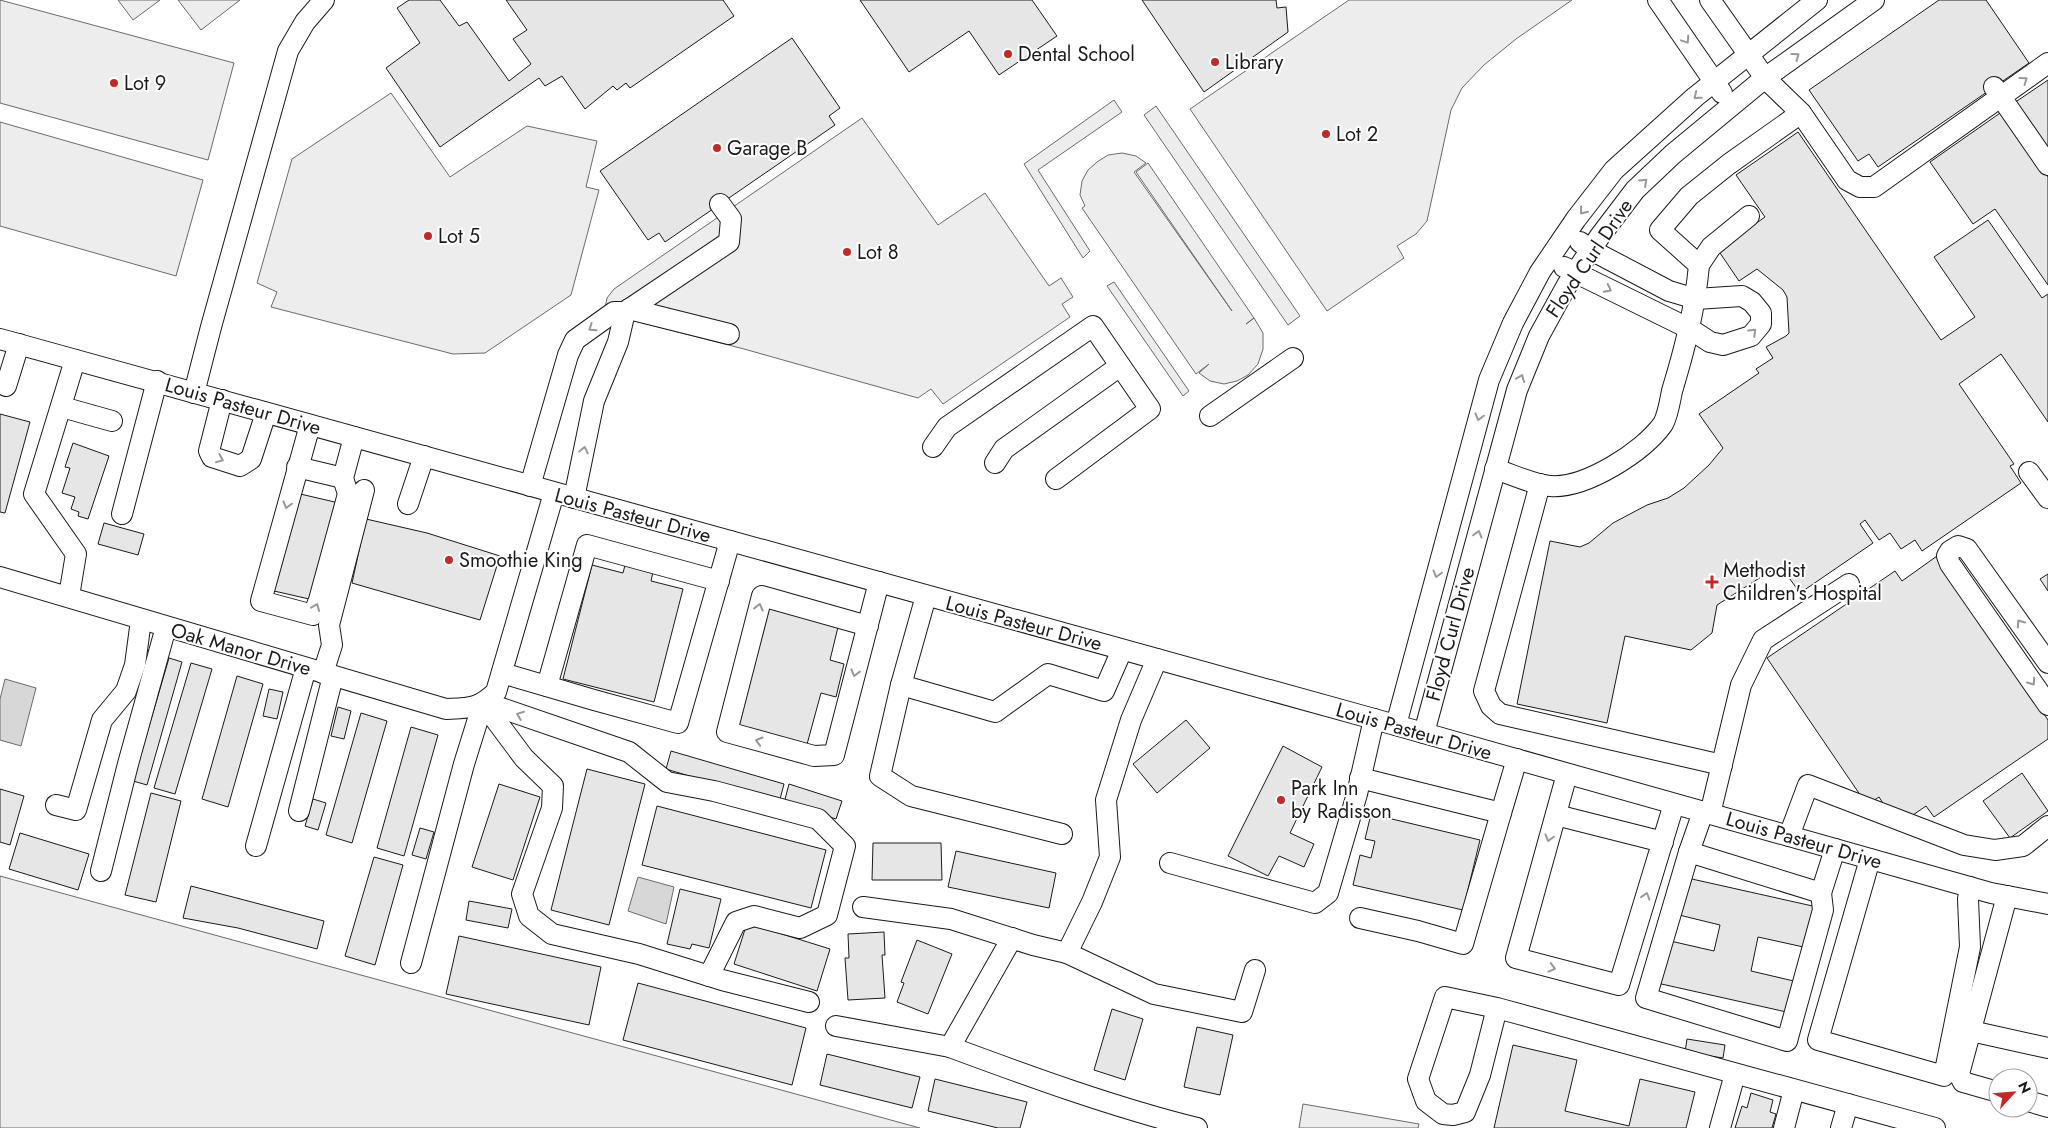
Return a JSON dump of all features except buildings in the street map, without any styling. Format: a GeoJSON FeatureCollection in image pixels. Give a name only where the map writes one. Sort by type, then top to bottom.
{"type":"FeatureCollection","features":[{"type":"Feature","properties":{"kind":"street"},"geometry":{"type":"LineString","coordinates":[[194,393],[288,51],[305,22],[324,0]]}},
{"type":"Feature","properties":{"kind":"street"},"geometry":{"type":"LineString","coordinates":[[1658,0],[1731,106]]}},
{"type":"Feature","properties":{"kind":"street"},"geometry":{"type":"LineString","coordinates":[[1710,0],[1765,78],[1801,113],[1847,180],[1860,187],[1874,187],[1997,92],[2048,63]]}},
{"type":"Feature","properties":{"kind":"street","name":"Floyd Curl Drive"},"geometry":{"type":"LineString","coordinates":[[1396,725],[1489,380],[1512,323],[1549,259],[1614,170],[1654,132],[1817,0]]}},
{"type":"Feature","properties":{"kind":"street","name":"Floyd Curl Drive"},"geometry":{"type":"LineString","coordinates":[[1424,733],[1520,381],[1539,336],[1574,273],[1635,190],[1673,154],[1765,78],[1874,0]]}},
{"type":"Feature","properties":{"kind":"street"},"geometry":{"type":"LineString","coordinates":[[1997,92],[2048,165]]}},
{"type":"Feature","properties":{"kind":"street"},"geometry":{"type":"LineString","coordinates":[[1699,265],[1660,230],[1689,196],[1729,164],[1801,113]]}},
{"type":"Feature","properties":{"kind":"street"},"geometry":{"type":"LineString","coordinates":[[574,498],[594,401],[618,342],[627,310],[729,242],[731,219],[720,204]]}},
{"type":"Feature","properties":{"kind":"street"},"geometry":{"type":"LineString","coordinates":[[1495,469],[1548,486],[1568,486],[1605,470],[1640,447],[1663,423],[1690,329],[1696,299],[1699,265],[1711,247],[1749,216]]}},
{"type":"Feature","properties":{"kind":"street"},"geometry":{"type":"LineString","coordinates":[[1549,259],[1690,329],[1710,342],[1723,345],[1751,336],[1761,324],[1761,313],[1752,302],[1742,296],[1696,299],[1669,291],[1590,250],[1567,232]]}},
{"type":"Feature","properties":{"kind":"street"},"geometry":{"type":"LineString","coordinates":[[530,486],[574,340],[614,312],[627,310],[729,334]]}},
{"type":"Feature","properties":{"kind":"street"},"geometry":{"type":"LineString","coordinates":[[933,447],[947,427],[1093,326],[1150,409],[1056,479]]}},
{"type":"Feature","properties":{"kind":"street"},"geometry":{"type":"LineString","coordinates":[[6,386],[10,342]]}},
{"type":"Feature","properties":{"kind":"street","name":"Louis Pasteur Drive"},"geometry":{"type":"LineString","coordinates":[[10,342],[157,381],[194,393],[554,493],[1396,725],[1970,887],[2048,904]]}},
{"type":"Feature","properties":{"kind":"street"},"geometry":{"type":"LineString","coordinates":[[1210,416],[1293,358]]}},
{"type":"Feature","properties":{"kind":"street"},"geometry":{"type":"LineString","coordinates":[[69,596],[76,554],[34,494],[75,360]]}},
{"type":"Feature","properties":{"kind":"street"},"geometry":{"type":"LineString","coordinates":[[995,463],[1004,449],[1120,366]]}},
{"type":"Feature","properties":{"kind":"street"},"geometry":{"type":"LineString","coordinates":[[122,514],[157,381]]}},
{"type":"Feature","properties":{"kind":"street"},"geometry":{"type":"LineString","coordinates":[[222,400],[209,451],[212,457],[240,466],[251,459],[266,413]]}},
{"type":"Feature","properties":{"kind":"street"},"geometry":{"type":"LineString","coordinates":[[62,407],[112,421]]}},
{"type":"Feature","properties":{"kind":"street"},"geometry":{"type":"LineString","coordinates":[[310,425],[260,601],[313,615],[319,600],[348,494],[343,478],[354,437]]}},
{"type":"Feature","properties":{"kind":"street"},"geometry":{"type":"LineString","coordinates":[[408,504],[424,456]]}},
{"type":"Feature","properties":{"kind":"street"},"geometry":{"type":"LineString","coordinates":[[297,467],[343,478]]}},
{"type":"Feature","properties":{"kind":"street"},"geometry":{"type":"LineString","coordinates":[[2029,472],[2048,498]]}},
{"type":"Feature","properties":{"kind":"street"},"geometry":{"type":"LineString","coordinates":[[1540,484],[1484,691],[1492,706],[1500,714],[1722,765]]}},
{"type":"Feature","properties":{"kind":"street"},"geometry":{"type":"LineString","coordinates":[[256,846],[332,645],[329,625],[364,490]]}},
{"type":"Feature","properties":{"kind":"street"},"geometry":{"type":"LineString","coordinates":[[411,963],[464,764],[483,703],[496,692],[554,493]]}},
{"type":"Feature","properties":{"kind":"street"},"geometry":{"type":"LineString","coordinates":[[502,673],[678,723],[730,541]]}},
{"type":"Feature","properties":{"kind":"street"},"geometry":{"type":"LineString","coordinates":[[547,686],[587,545],[719,581]]}},
{"type":"Feature","properties":{"kind":"street"},"geometry":{"type":"LineString","coordinates":[[2048,663],[1968,549],[1958,546],[1950,551],[1947,556],[1950,564],[2048,705]]}},
{"type":"Feature","properties":{"kind":"street","name":"Oak Manor Drive"},"geometry":{"type":"LineString","coordinates":[[0,578],[69,596],[141,620],[446,709],[467,708],[483,703]]}},
{"type":"Feature","properties":{"kind":"street"},"geometry":{"type":"LineString","coordinates":[[868,626],[762,596],[727,732],[814,756],[834,755],[868,626],[879,582]]}},
{"type":"Feature","properties":{"kind":"street"},"geometry":{"type":"LineString","coordinates":[[1835,849],[1821,893],[1823,910],[1787,1041],[1646,998],[1689,852],[1706,813],[1722,765],[1741,685],[1763,640],[1849,584]]}},
{"type":"Feature","properties":{"kind":"street"},"geometry":{"type":"LineString","coordinates":[[926,596],[901,685],[880,776],[911,796],[1062,834]]}},
{"type":"Feature","properties":{"kind":"street"},"geometry":{"type":"LineString","coordinates":[[56,805],[76,810],[102,720],[126,691],[135,665],[141,620]]}},
{"type":"Feature","properties":{"kind":"street"},"geometry":{"type":"LineString","coordinates":[[101,871],[166,627]]}},
{"type":"Feature","properties":{"kind":"street"},"geometry":{"type":"LineString","coordinates":[[901,685],[995,712],[1048,674],[1104,691],[1122,650]]}},
{"type":"Feature","properties":{"kind":"street"},"geometry":{"type":"LineString","coordinates":[[1067,953],[1092,902],[1110,857],[1106,800],[1131,720],[1157,660]]}},
{"type":"Feature","properties":{"kind":"street"},"geometry":{"type":"LineString","coordinates":[[299,811],[321,672]]}},
{"type":"Feature","properties":{"kind":"street"},"geometry":{"type":"LineString","coordinates":[[483,703],[498,706],[629,752],[667,782],[714,791],[818,820],[845,846],[827,915],[800,928],[754,916],[736,922],[709,976]]}},
{"type":"Feature","properties":{"kind":"street"},"geometry":{"type":"LineString","coordinates":[[483,703],[524,758],[553,786],[552,808],[522,894],[529,916],[552,934],[639,954],[709,976],[808,1002]]}},
{"type":"Feature","properties":{"kind":"street"},"geometry":{"type":"LineString","coordinates":[[1170,863],[1315,903],[1328,893],[1360,778],[1374,719]]}},
{"type":"Feature","properties":{"kind":"street"},"geometry":{"type":"LineString","coordinates":[[1360,918],[1418,931],[1463,944],[1517,760]]}},
{"type":"Feature","properties":{"kind":"street"},"geometry":{"type":"LineString","coordinates":[[1567,774],[1516,958],[1619,985],[1674,804]]}},
{"type":"Feature","properties":{"kind":"street"},"geometry":{"type":"LineString","coordinates":[[1360,778],[1501,813]]}},
{"type":"Feature","properties":{"kind":"street"},"geometry":{"type":"LineString","coordinates":[[1789,836],[1808,785],[1964,845],[1995,850],[2023,846],[2048,826]]}},
{"type":"Feature","properties":{"kind":"street"},"geometry":{"type":"LineString","coordinates":[[1556,815],[1663,842]]}},
{"type":"Feature","properties":{"kind":"street"},"geometry":{"type":"LineString","coordinates":[[1689,852],[1821,893]]}},
{"type":"Feature","properties":{"kind":"street"},"geometry":{"type":"LineString","coordinates":[[1870,859],[1818,1040],[1944,1076],[1970,947],[1968,899],[1970,887]]}},
{"type":"Feature","properties":{"kind":"street"},"geometry":{"type":"LineString","coordinates":[[1988,1089],[1963,1082],[1959,1074],[2007,896]]}},
{"type":"Feature","properties":{"kind":"street"},"geometry":{"type":"LineString","coordinates":[[863,907],[951,919],[1067,953],[1154,994],[1242,1012],[1255,970]]}},
{"type":"Feature","properties":{"kind":"street"},"geometry":{"type":"LineString","coordinates":[[950,1047],[1012,938]]}},
{"type":"Feature","properties":{"kind":"street"},"geometry":{"type":"LineString","coordinates":[[1497,1008],[1480,1076],[1465,1120],[1443,1114],[1426,1101],[1418,1079],[1445,996],[1497,1008],[1934,1128]]}},
{"type":"Feature","properties":{"kind":"street"},"geometry":{"type":"LineString","coordinates":[[836,1026],[950,1047],[1140,1114],[1197,1128]]}},
{"type":"Feature","properties":{"kind":"street"},"geometry":{"type":"LineString","coordinates":[[1971,1031],[2048,1048]]}},
{"type":"Feature","properties":{"kind":"street"},"geometry":{"type":"LineString","coordinates":[[1720,1128],[1735,1074]]}},
{"type":"Feature","properties":{"kind":"street"},"geometry":{"type":"LineString","coordinates":[[1784,1128],[1794,1090]]}},
{"type":"Feature","properties":{"kind":"street"},"geometry":{"type":"LineString","coordinates":[[1842,1128],[1848,1104]]}},
{"type":"Feature","properties":{"kind":"shaded area","name":"Lot 9"},"geometry":{"type":"Polygon","coordinates":[[[0,0],[234,63],[208,160],[0,103],[0,0]]]}},
{"type":"Feature","properties":{"kind":"shaded area","name":"Lot 9"},"geometry":{"type":"Polygon","coordinates":[[[118,0],[160,0],[133,20],[118,0]]]}},
{"type":"Feature","properties":{"kind":"shaded area","name":"Lot 9"},"geometry":{"type":"Polygon","coordinates":[[[178,0],[240,0],[201,30],[178,0]]]}},
{"type":"Feature","properties":{"kind":"shaded area","name":"Lot 2"},"geometry":{"type":"Polygon","coordinates":[[[1349,0],[1572,0],[1516,39],[1484,65],[1462,88],[1451,110],[1427,221],[1416,234],[1397,246],[1404,258],[1327,311],[1190,109],[1349,0]]]}},
{"type":"Feature","properties":{"kind":"shaded area","name":"Lot 5"},"geometry":{"type":"Polygon","coordinates":[[[391,93],[450,177],[527,126],[597,141],[586,187],[599,190],[571,295],[485,353],[453,354],[271,307],[277,292],[257,283],[292,159],[391,93]]]}},
{"type":"Feature","properties":{"kind":"shaded area"},"geometry":{"type":"Polygon","coordinates":[[[1114,100],[1122,112],[1038,170],[1090,251],[1083,258],[1024,164],[1114,100]]]}},
{"type":"Feature","properties":{"kind":"shaded area"},"geometry":{"type":"Polygon","coordinates":[[[1156,106],[1300,316],[1288,325],[1144,115],[1156,106]]]}},
{"type":"Feature","properties":{"kind":"shaded area","name":"Lot 8"},"geometry":{"type":"Polygon","coordinates":[[[862,118],[938,225],[985,193],[1049,286],[1061,278],[1073,297],[1062,304],[1070,317],[943,404],[931,389],[918,398],[744,349],[604,313],[607,298],[614,289],[862,118]]]}},
{"type":"Feature","properties":{"kind":"shaded area"},"geometry":{"type":"Polygon","coordinates":[[[0,122],[203,180],[176,276],[0,226],[0,122]]]}},
{"type":"Feature","properties":{"kind":"shaded area"},"geometry":{"type":"Polygon","coordinates":[[[1122,153],[1136,156],[1146,163],[1134,172],[1232,311],[1136,172],[1148,163],[1263,333],[1263,349],[1258,364],[1248,375],[1237,381],[1224,384],[1210,381],[1199,373],[1209,364],[1196,374],[1082,208],[1085,206],[1080,195],[1082,181],[1088,170],[1108,155],[1122,153]]]}},
{"type":"Feature","properties":{"kind":"shaded area"},"geometry":{"type":"Polygon","coordinates":[[[1114,282],[1189,391],[1183,396],[1107,286],[1114,282]]]}},
{"type":"Feature","properties":{"kind":"shaded area"},"geometry":{"type":"Polygon","coordinates":[[[5,679],[36,688],[21,746],[0,740],[0,699],[5,679]]]}},
{"type":"Feature","properties":{"kind":"shaded area"},"geometry":{"type":"Polygon","coordinates":[[[0,876],[83,899],[920,1128],[0,1128],[0,876]]]}},
{"type":"Feature","properties":{"kind":"shaded area"},"geometry":{"type":"Polygon","coordinates":[[[638,877],[674,887],[666,924],[628,911],[638,877]]]}},
{"type":"Feature","properties":{"kind":"shaded area"},"geometry":{"type":"Polygon","coordinates":[[[1303,1104],[1419,1124],[1418,1128],[1299,1128],[1303,1104]]]}},
{"type":"Feature","properties":{"kind":"place","name":"Dental School"},"geometry":{"type":"Point","coordinates":[1008,54]}},
{"type":"Feature","properties":{"kind":"place","name":"Library"},"geometry":{"type":"Point","coordinates":[1215,62]}},
{"type":"Feature","properties":{"kind":"place","name":"Lot 9"},"geometry":{"type":"Point","coordinates":[114,83]}},
{"type":"Feature","properties":{"kind":"place","name":"Lot 2"},"geometry":{"type":"Point","coordinates":[1326,134]}},
{"type":"Feature","properties":{"kind":"place","name":"Garage B"},"geometry":{"type":"Point","coordinates":[717,148]}},
{"type":"Feature","properties":{"kind":"place","name":"Lot 5"},"geometry":{"type":"Point","coordinates":[428,236]}},
{"type":"Feature","properties":{"kind":"place","name":"Lot 8"},"geometry":{"type":"Point","coordinates":[847,252]}},
{"type":"Feature","properties":{"kind":"place","name":"Smoothie King"},"geometry":{"type":"Point","coordinates":[449,560]}},
{"type":"Feature","properties":{"kind":"place","name":"Methodist Children's Hospital"},"geometry":{"type":"Point","coordinates":[1712,582]}},
{"type":"Feature","properties":{"kind":"place","name":"Park Inn by Radisson"},"geometry":{"type":"Point","coordinates":[1281,800]}}]}
